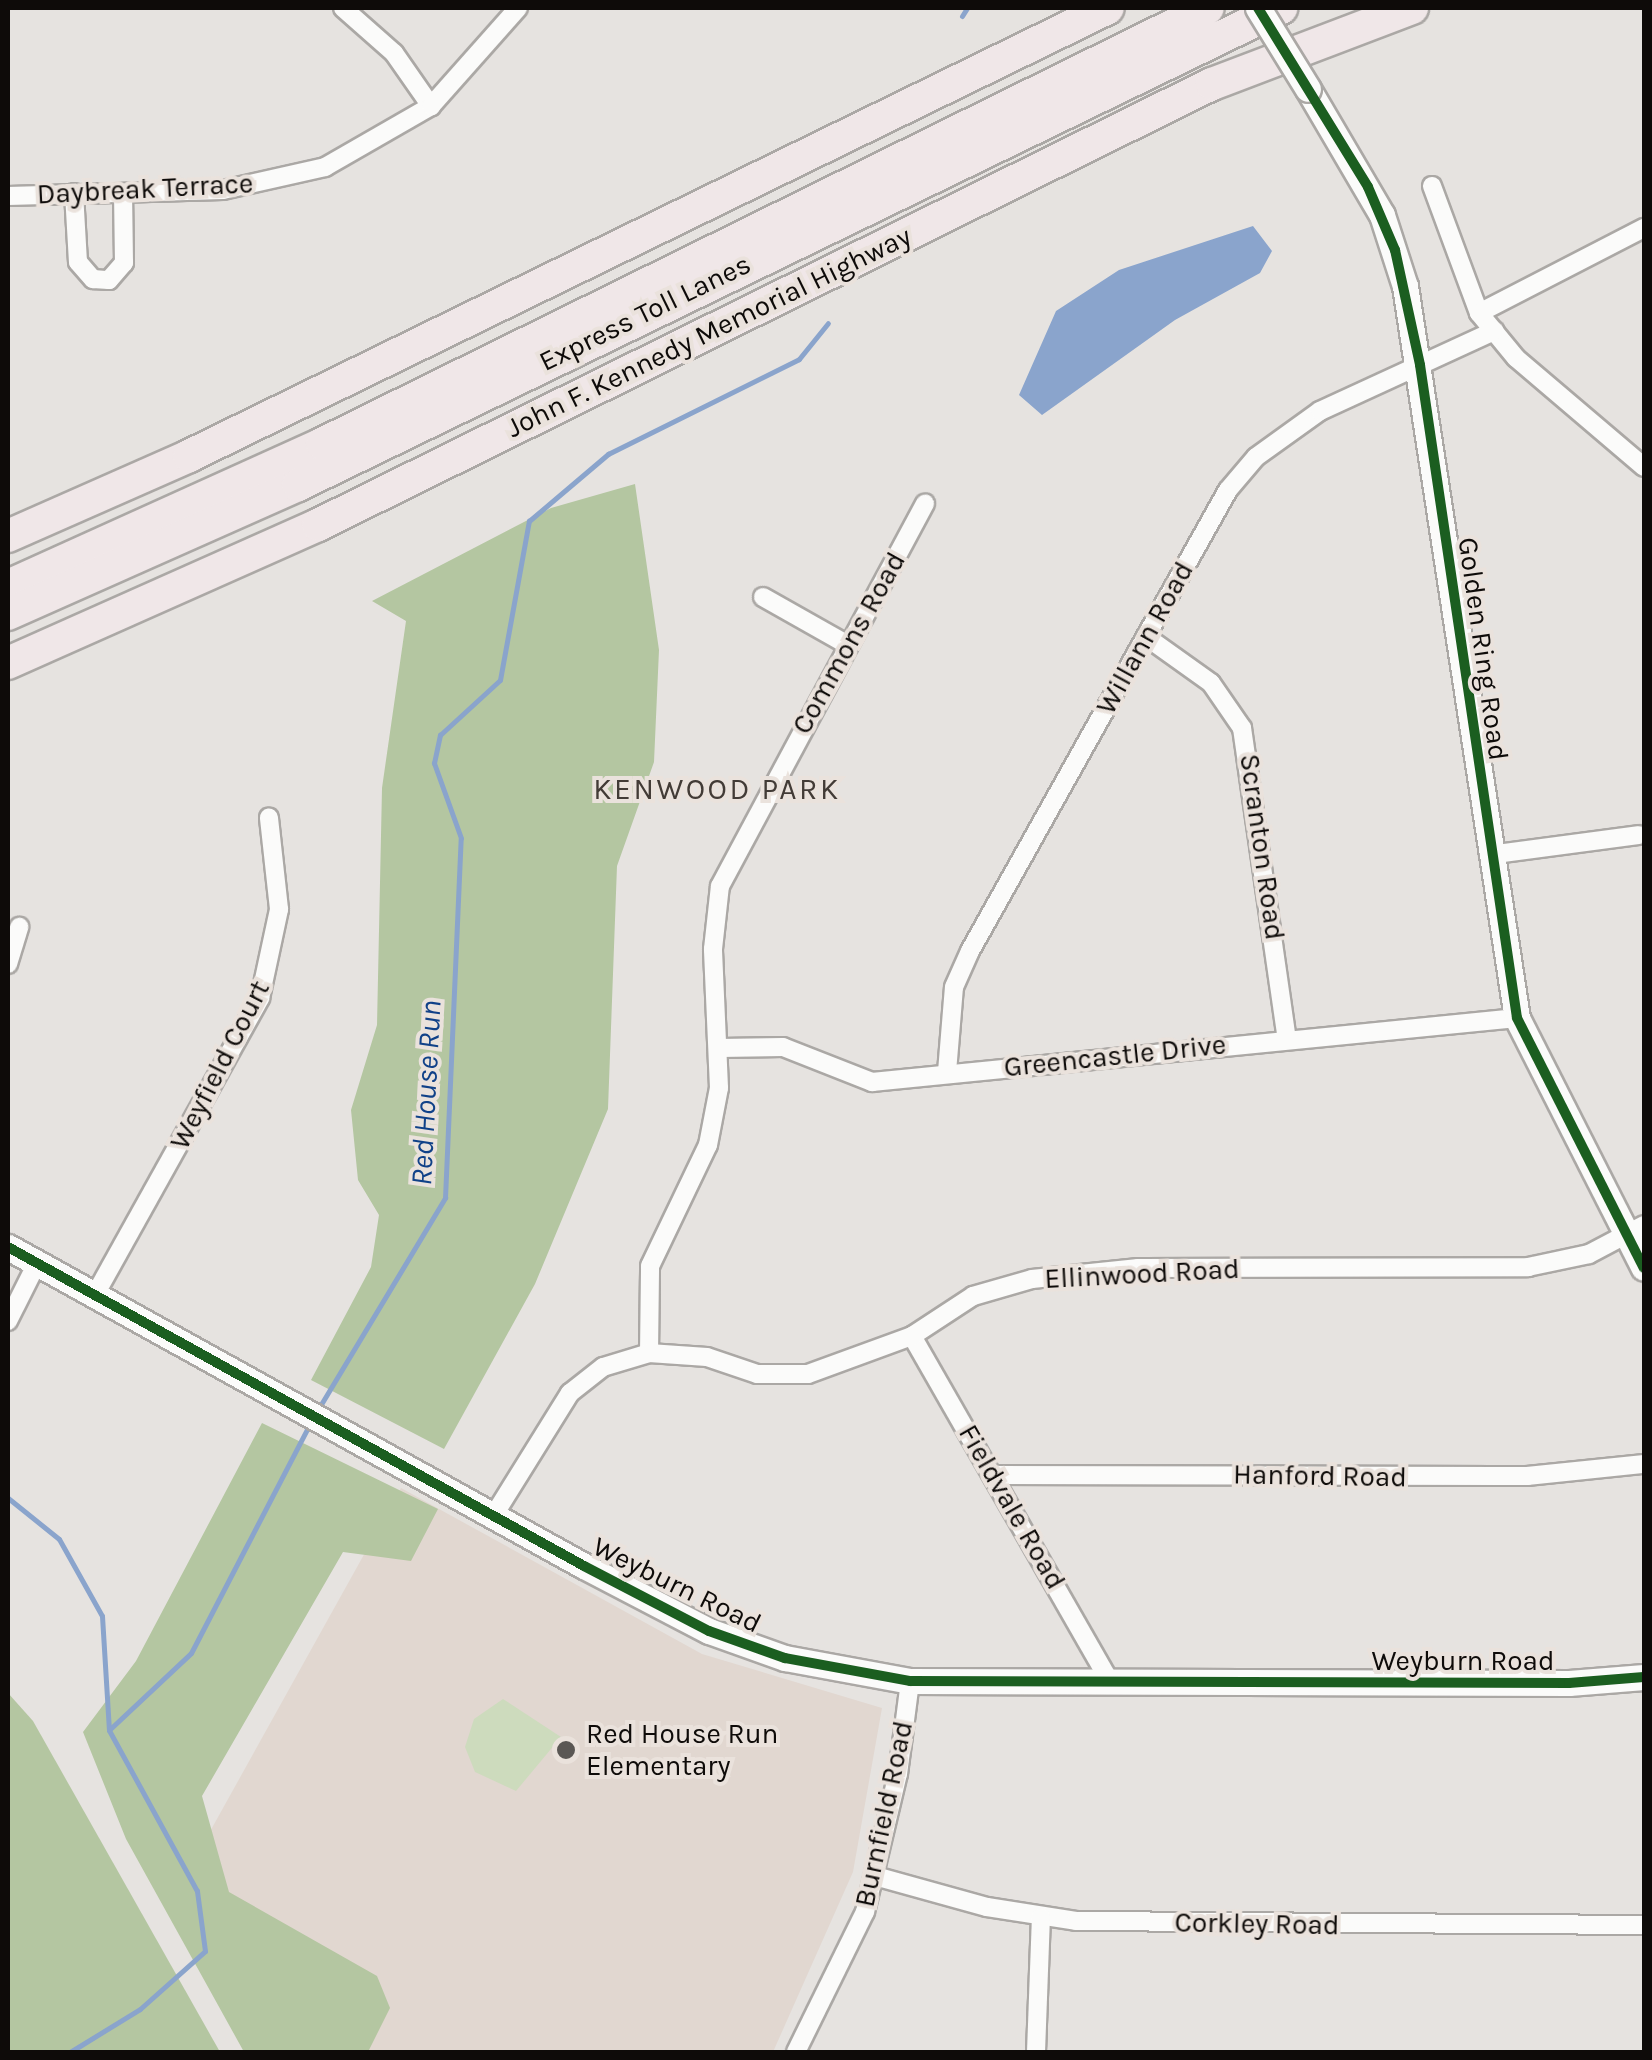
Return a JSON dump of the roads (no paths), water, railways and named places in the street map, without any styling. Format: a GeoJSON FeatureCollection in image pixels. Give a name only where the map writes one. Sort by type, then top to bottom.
{"type":"FeatureCollection","features":[{"type":"Feature","properties":{"kind":"highway"},"geometry":{"type":"LineString","coordinates":[[8,536],[206,448],[1108,8]]}},
{"type":"Feature","properties":{"kind":"highway","name":"Express Toll Lanes"},"geometry":{"type":"LineString","coordinates":[[8,586],[322,444],[1208,8]]}},
{"type":"Feature","properties":{"kind":"highway","name":"Express Toll Lanes"},"geometry":{"type":"LineString","coordinates":[[8,614],[298,485],[1281,8]]}},
{"type":"Feature","properties":{"kind":"highway","name":"John F. Kennedy Memorial Highway"},"geometry":{"type":"LineString","coordinates":[[8,663],[336,516],[1212,84],[1412,8]]}},
{"type":"Feature","properties":{"kind":"street"},"geometry":{"type":"LineString","coordinates":[[344,8],[394,53],[431,106]]}},
{"type":"Feature","properties":{"kind":"street","name":"Daybreak Terrace"},"geometry":{"type":"LineString","coordinates":[[8,196],[286,180],[352,154],[431,106],[518,8]]}},
{"type":"Feature","properties":{"kind":"street","name":"Golden Ring Road"},"geometry":{"type":"LineString","coordinates":[[1258,8],[1382,215],[1420,366],[1489,856],[1517,1018],[1636,1230],[1644,1268]]}},
{"type":"Feature","properties":{"kind":"street"},"geometry":{"type":"LineString","coordinates":[[1432,186],[1479,313],[1494,332],[1644,467]]}},
{"type":"Feature","properties":{"kind":"street"},"geometry":{"type":"LineString","coordinates":[[74,193],[78,262],[94,279],[109,280],[124,263],[123,192]]}},
{"type":"Feature","properties":{"kind":"street"},"geometry":{"type":"LineString","coordinates":[[1479,313],[1644,228]]}},
{"type":"Feature","properties":{"kind":"street","name":"Willann Road"},"geometry":{"type":"LineString","coordinates":[[948,1072],[960,973],[1148,638],[1217,506],[1256,456],[1320,412],[1494,332]]}},
{"type":"Feature","properties":{"kind":"street","name":"Commons Road"},"geometry":{"type":"LineString","coordinates":[[649,1353],[650,1266],[708,1144],[720,1048],[713,948],[720,886],[925,504]]}},
{"type":"Feature","properties":{"kind":"street"},"geometry":{"type":"LineString","coordinates":[[763,597],[848,644]]}},
{"type":"Feature","properties":{"kind":"street","name":"Scranton Road"},"geometry":{"type":"LineString","coordinates":[[1148,638],[1210,683],[1242,728],[1287,1039]]}},
{"type":"Feature","properties":{"kind":"street","name":"Weyfield Court"},"geometry":{"type":"LineString","coordinates":[[96,1293],[260,998],[279,909],[269,818]]}},
{"type":"Feature","properties":{"kind":"street"},"geometry":{"type":"LineString","coordinates":[[1489,856],[1639,835]]}},
{"type":"Feature","properties":{"kind":"street"},"geometry":{"type":"LineString","coordinates":[[8,964],[18,927]]}},
{"type":"Feature","properties":{"kind":"street","name":"Greencastle Drive"},"geometry":{"type":"LineString","coordinates":[[720,1048],[783,1047],[872,1082],[1517,1018]]}},
{"type":"Feature","properties":{"kind":"street","name":"Ellinwood Road"},"geometry":{"type":"LineString","coordinates":[[494,1514],[570,1393],[603,1367],[649,1353],[794,1375],[836,1368],[912,1336],[973,1296],[1063,1274],[1496,1270],[1573,1259],[1636,1230]]}},
{"type":"Feature","properties":{"kind":"street","name":"Weyburn Road"},"geometry":{"type":"LineString","coordinates":[[8,1247],[709,1631],[786,1658],[910,1681],[1569,1683],[1644,1677]]}},
{"type":"Feature","properties":{"kind":"street"},"geometry":{"type":"LineString","coordinates":[[8,1320],[38,1261]]}},
{"type":"Feature","properties":{"kind":"street","name":"Fieldvale Road"},"geometry":{"type":"LineString","coordinates":[[912,1336],[1109,1680]]}},
{"type":"Feature","properties":{"kind":"street","name":"Hanford Road"},"geometry":{"type":"LineString","coordinates":[[995,1475],[1527,1476],[1644,1464]]}},
{"type":"Feature","properties":{"kind":"street","name":"Burnfield Road"},"geometry":{"type":"LineString","coordinates":[[796,2052],[853,1939],[874,1876],[910,1681]]}},
{"type":"Feature","properties":{"kind":"street","name":"Corkley Road"},"geometry":{"type":"LineString","coordinates":[[874,1876],[1041,1917],[1644,1926]]}},
{"type":"Feature","properties":{"kind":"street"},"geometry":{"type":"LineString","coordinates":[[1036,2052],[1041,1917]]}},
{"type":"Feature","properties":{"kind":"water"},"geometry":{"type":"Polygon","coordinates":[[[1253,226],[1272,251],[1260,273],[1175,320],[1042,415],[1019,395],[1056,311],[1119,270],[1253,226]]]}},
{"type":"Feature","properties":{"kind":"waterway","name":"Red House Run"},"geometry":{"type":"LineString","coordinates":[[962,16],[967,8]]}},
{"type":"Feature","properties":{"kind":"waterway","name":"Red House Run"},"geometry":{"type":"LineString","coordinates":[[317,1411],[445,1198],[461,838],[434,763],[440,735],[500,680],[529,521],[608,454],[799,359],[828,323]]}},
{"type":"Feature","properties":{"kind":"waterway","name":"Red House Run"},"geometry":{"type":"LineString","coordinates":[[70,2052],[140,2009],[205,1951],[197,1891],[109,1730],[191,1653],[309,1425]]}},
{"type":"Feature","properties":{"kind":"waterway"},"geometry":{"type":"LineString","coordinates":[[8,1498],[59,1539],[102,1616],[109,1730]]}},
{"type":"Feature","properties":{"kind":"place","name":"Red House Run Elementary"},"geometry":{"type":"Point","coordinates":[566,1750]}},
{"type":"Feature","properties":{"kind":"district","name":"KENWOOD PARK"},"geometry":{"type":"Point","coordinates":[717,789]}}]}
